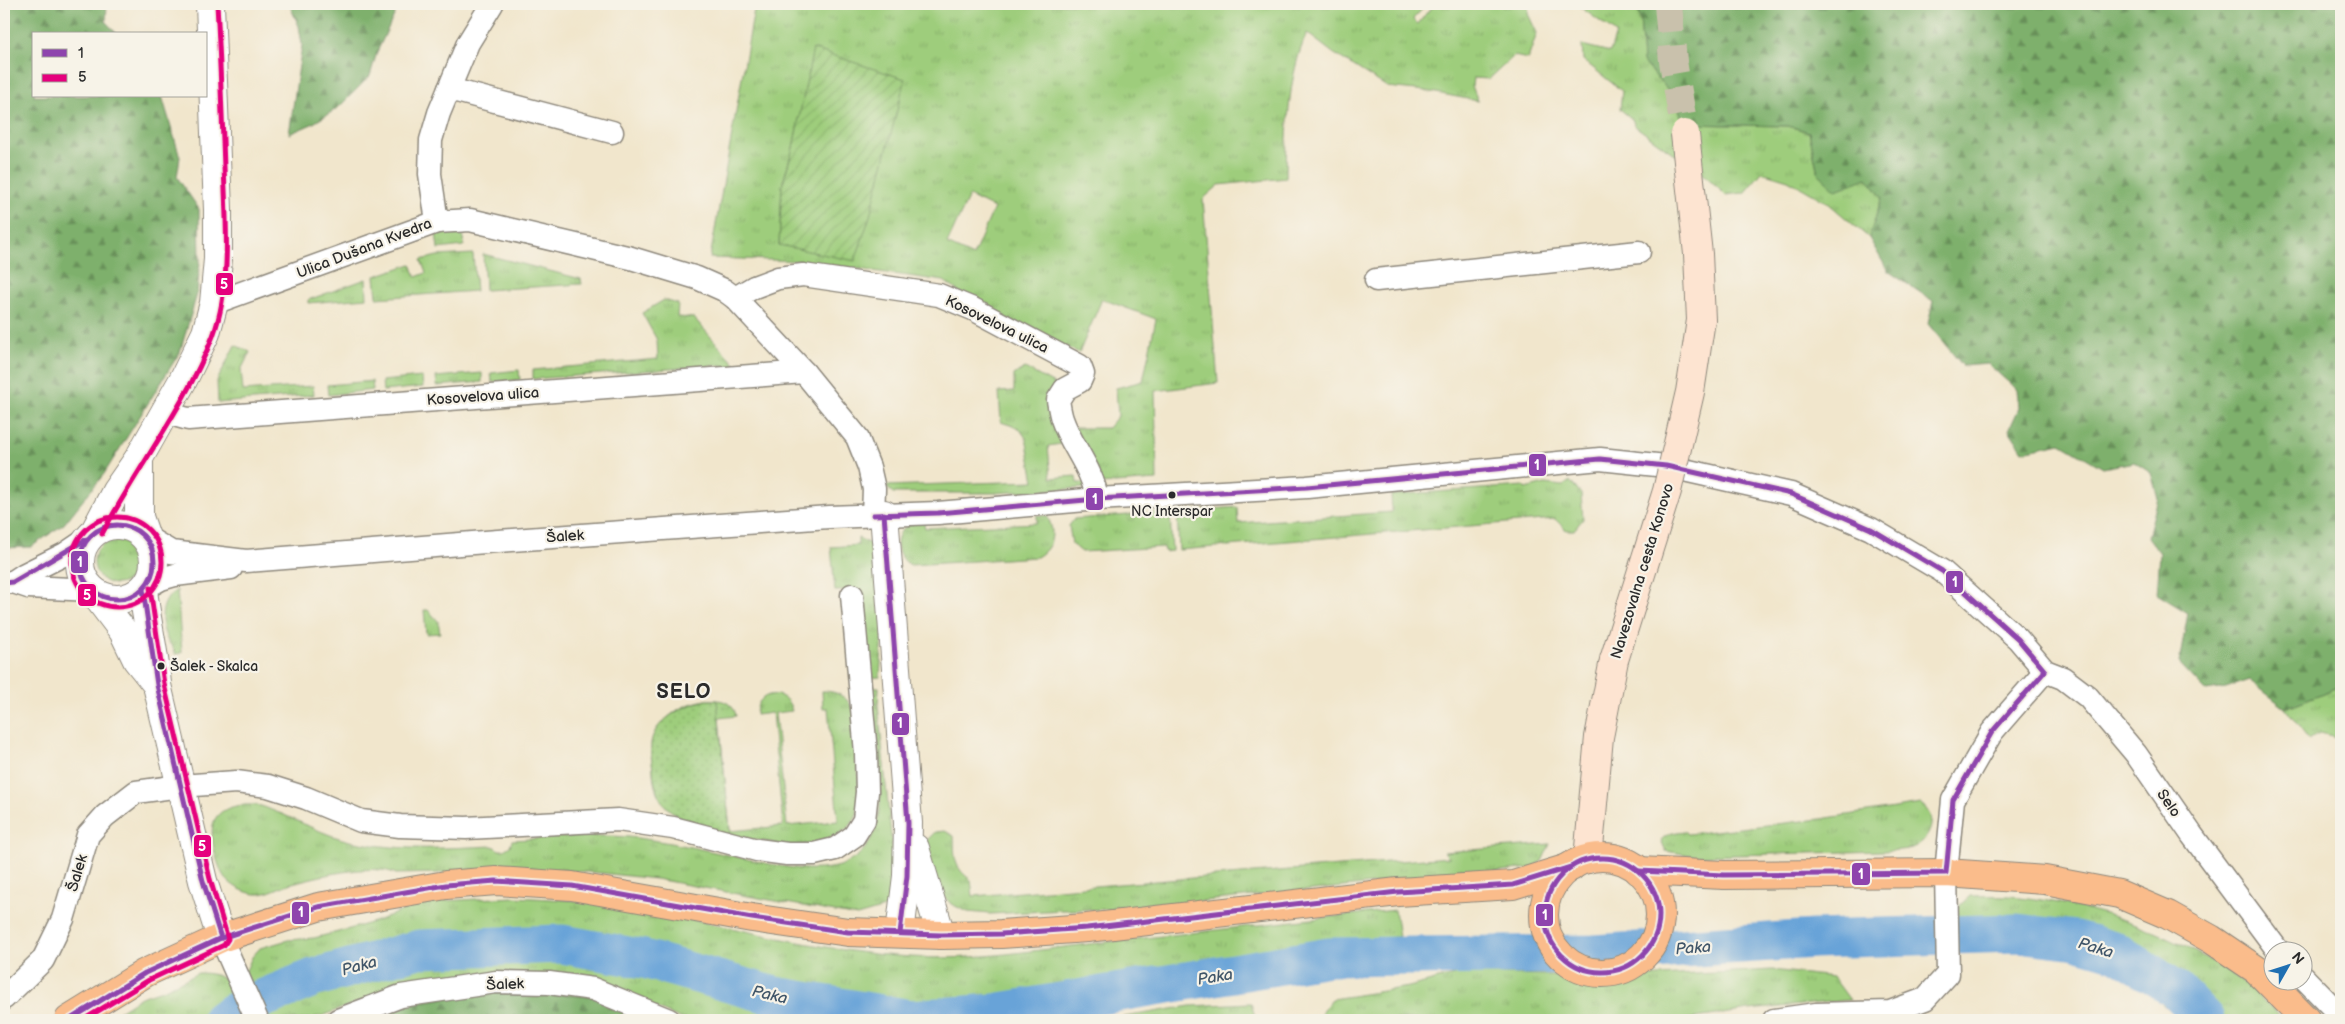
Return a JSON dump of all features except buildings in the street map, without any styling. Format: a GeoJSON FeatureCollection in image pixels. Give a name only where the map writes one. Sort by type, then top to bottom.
{"type":"FeatureCollection","features":[{"type":"Feature","properties":{"kind":"main road","name":"Navezovalna cesta Konovo"},"geometry":{"type":"LineString","coordinates":[[1579,863],[1599,737],[1614,660],[1667,492],[1690,392],[1701,320],[1698,254],[1684,134]]}},
{"type":"Feature","properties":{"kind":"main road"},"geometry":{"type":"LineString","coordinates":[[69,1020],[145,973],[221,938],[318,907],[390,893],[446,885],[496,881],[572,886],[752,918],[848,932],[941,935],[1001,934],[1087,928],[1398,892],[1514,885],[1579,863],[1606,858],[1624,861],[1640,871],[1652,886],[1660,915]]}},
{"type":"Feature","properties":{"kind":"main road"},"geometry":{"type":"LineString","coordinates":[[1579,863],[1557,879],[1548,894],[1545,912],[1546,930],[1554,947],[1568,962],[1585,971],[1605,974],[1624,969],[1641,959],[1654,943],[1660,915],[1674,885],[1709,875]]}},
{"type":"Feature","properties":{"kind":"main road"},"geometry":{"type":"LineString","coordinates":[[1640,871],[1709,875],[1946,874],[2045,880],[2119,894],[2168,915],[2257,970],[2306,1020]]}},
{"type":"Feature","properties":{"kind":"main road"},"geometry":{"type":"LineString","coordinates":[[1514,885],[1548,894]]}},
{"type":"Feature","properties":{"kind":"street"},"geometry":{"type":"LineString","coordinates":[[157,685],[136,660],[123,631],[82,576],[79,560],[91,535],[116,491],[138,458],[196,354],[214,303],[218,259],[218,210],[210,4]]}},
{"type":"Feature","properties":{"kind":"street","name":"Ulica Dušana Kvedra"},"geometry":{"type":"LineString","coordinates":[[214,303],[437,222],[430,174],[431,140],[439,113],[468,43],[492,4]]}},
{"type":"Feature","properties":{"kind":"street"},"geometry":{"type":"LineString","coordinates":[[449,89],[612,132]]}},
{"type":"Feature","properties":{"kind":"street"},"geometry":{"type":"LineString","coordinates":[[437,222],[470,220],[622,256],[697,278],[724,290],[735,298],[804,372],[858,437],[869,467],[879,515],[908,823],[907,876],[900,933]]}},
{"type":"Feature","properties":{"kind":"street"},"geometry":{"type":"LineString","coordinates":[[1376,280],[1639,252]]}},
{"type":"Feature","properties":{"kind":"street","name":"Kosovelova ulica"},"geometry":{"type":"LineString","coordinates":[[735,298],[754,287],[778,278],[803,275],[938,295],[980,313],[1080,366],[1083,374],[1080,381],[1065,389],[1058,400],[1062,420],[1096,490],[1097,499]]}},
{"type":"Feature","properties":{"kind":"street","name":"Kosovelova ulica"},"geometry":{"type":"LineString","coordinates":[[163,412],[188,419],[804,372]]}},
{"type":"Feature","properties":{"kind":"street"},"geometry":{"type":"LineString","coordinates":[[138,458],[140,517],[146,537],[152,547],[154,558],[150,580],[143,589],[147,626],[155,655],[157,685],[202,881],[221,938],[257,1020]]}},
{"type":"Feature","properties":{"kind":"street","name":"Šalek"},"geometry":{"type":"LineString","coordinates":[[246,561],[498,540],[879,515],[938,513],[1097,499],[1307,487],[1600,459],[1666,466]]}},
{"type":"Feature","properties":{"kind":"street","name":"Selo"},"geometry":{"type":"LineString","coordinates":[[1666,466],[1791,494],[1871,529],[1942,571],[2018,639],[2045,671],[2063,678],[2088,697],[2136,754],[2192,835],[2271,942]]}},
{"type":"Feature","properties":{"kind":"street"},"geometry":{"type":"LineString","coordinates":[[8,582],[65,554],[91,535],[116,524],[137,530],[171,552],[246,561]]}},
{"type":"Feature","properties":{"kind":"street"},"geometry":{"type":"LineString","coordinates":[[8,582],[28,586],[92,590],[101,596],[123,599],[162,579],[187,573],[230,569],[246,561]]}},
{"type":"Feature","properties":{"kind":"street","name":"Šalek"},"geometry":{"type":"LineString","coordinates":[[4,998],[43,960],[63,919],[88,835],[105,816],[136,792],[180,786],[236,782],[268,786],[306,798],[361,820],[400,826],[466,828],[618,820],[673,828],[757,850],[788,854],[814,854],[835,849],[854,836],[864,820],[867,792],[866,752],[852,595]]}},
{"type":"Feature","properties":{"kind":"street"},"geometry":{"type":"LineString","coordinates":[[1774,1020],[1816,1014],[1890,1012],[1925,999],[1948,974],[1946,874],[1952,800],[1992,732],[2045,671]]}},
{"type":"Feature","properties":{"kind":"street"},"geometry":{"type":"LineString","coordinates":[[908,823],[941,935]]}},
{"type":"Feature","properties":{"kind":"street","name":"Šalek"},"geometry":{"type":"LineString","coordinates":[[338,1020],[401,996],[496,982],[549,983],[593,989],[670,1020]]}},
{"type":"Feature","properties":{"kind":"street"},"geometry":{"type":"LineString","coordinates":[[2312,986],[2341,1016]]}},
{"type":"Feature","properties":{"kind":"green space"},"geometry":{"type":"Polygon","coordinates":[[[4,4],[107,4],[106,22],[115,32],[32,32],[32,98],[163,98],[180,157],[177,177],[199,209],[200,261],[197,294],[180,352],[104,474],[64,524],[31,547],[4,548],[4,4]]]}},
{"type":"Feature","properties":{"kind":"green space"},"geometry":{"type":"Polygon","coordinates":[[[289,4],[397,4],[398,7],[377,52],[370,76],[338,108],[312,124],[289,134],[302,45],[299,26],[289,4]]]}},
{"type":"Feature","properties":{"kind":"green space"},"geometry":{"type":"Polygon","coordinates":[[[755,4],[1427,4],[1413,19],[1418,24],[1428,11],[1437,4],[1529,4],[1528,14],[1537,33],[1528,59],[1514,56],[1489,79],[1473,78],[1472,86],[1478,101],[1426,91],[1387,87],[1333,53],[1307,33],[1295,68],[1289,104],[1286,178],[1219,185],[1203,199],[1218,383],[1155,391],[1157,480],[1100,484],[1073,428],[1108,428],[1118,416],[1116,388],[1143,381],[1156,319],[1102,299],[1079,353],[977,305],[944,281],[802,261],[710,258],[755,4]],[[814,49],[793,148],[782,186],[779,245],[814,49]],[[969,196],[947,244],[973,256],[994,208],[969,196]]]}},
{"type":"Feature","properties":{"kind":"green space"},"geometry":{"type":"Polygon","coordinates":[[[1576,4],[1634,4],[1640,17],[1643,61],[1677,100],[1683,124],[1788,126],[1809,132],[1818,173],[1867,178],[1882,197],[1869,238],[1828,203],[1788,180],[1762,172],[1744,193],[1725,195],[1709,179],[1635,126],[1632,119],[1620,109],[1622,91],[1583,60],[1582,45],[1610,52],[1616,33],[1576,4]]]}},
{"type":"Feature","properties":{"kind":"green space"},"geometry":{"type":"Polygon","coordinates":[[[1634,4],[2341,4],[2341,686],[2285,708],[2249,680],[2226,688],[2206,691],[2179,663],[2188,613],[2157,594],[2160,553],[2148,537],[2158,498],[2151,473],[2134,462],[2103,468],[2061,443],[2023,451],[2009,430],[2019,408],[2017,390],[1988,364],[1963,366],[1928,324],[1933,301],[1888,271],[1869,238],[1882,197],[1867,178],[1836,190],[1818,173],[1809,132],[1788,126],[1683,124],[1677,100],[1643,62],[1640,17],[1634,4]]]}},
{"type":"Feature","properties":{"kind":"green space"},"geometry":{"type":"Polygon","coordinates":[[[813,49],[905,79],[870,216],[855,261],[779,245],[782,186],[793,148],[813,49]]]}},
{"type":"Feature","properties":{"kind":"green space"},"geometry":{"type":"Polygon","coordinates":[[[462,231],[464,246],[438,249],[436,233],[462,231]]]}},
{"type":"Feature","properties":{"kind":"green space"},"geometry":{"type":"Polygon","coordinates":[[[473,254],[476,291],[377,298],[375,276],[411,264],[416,277],[426,273],[421,260],[437,256],[473,254]]]}},
{"type":"Feature","properties":{"kind":"green space"},"geometry":{"type":"Polygon","coordinates":[[[483,254],[581,279],[582,284],[485,290],[483,254]]]}},
{"type":"Feature","properties":{"kind":"green space"},"geometry":{"type":"Polygon","coordinates":[[[366,279],[367,298],[308,303],[308,300],[366,279]]]}},
{"type":"Feature","properties":{"kind":"green space"},"geometry":{"type":"Polygon","coordinates":[[[664,300],[678,304],[677,317],[694,318],[742,372],[724,373],[723,365],[533,379],[533,370],[658,359],[657,340],[642,313],[664,300]]]}},
{"type":"Feature","properties":{"kind":"green space"},"geometry":{"type":"Polygon","coordinates":[[[235,345],[250,352],[241,370],[243,391],[313,386],[314,395],[218,403],[217,381],[235,345]]]}},
{"type":"Feature","properties":{"kind":"green space"},"geometry":{"type":"Polygon","coordinates":[[[1025,368],[1056,385],[1065,438],[1061,444],[1048,446],[1051,478],[1076,476],[1077,483],[1086,483],[1085,488],[994,493],[893,493],[885,486],[1034,481],[1026,438],[1019,428],[1001,422],[999,392],[1014,391],[1014,375],[1025,368]]]}},
{"type":"Feature","properties":{"kind":"green space"},"geometry":{"type":"Polygon","coordinates":[[[519,370],[520,380],[492,382],[491,373],[519,370]]]}},
{"type":"Feature","properties":{"kind":"green space"},"geometry":{"type":"Polygon","coordinates":[[[482,373],[482,382],[437,386],[436,377],[482,373]]]}},
{"type":"Feature","properties":{"kind":"green space"},"geometry":{"type":"Polygon","coordinates":[[[422,377],[423,387],[383,391],[382,381],[422,377]]]}},
{"type":"Feature","properties":{"kind":"green space"},"geometry":{"type":"Polygon","coordinates":[[[372,381],[373,390],[328,395],[327,385],[372,381]]]}},
{"type":"Feature","properties":{"kind":"green space"},"geometry":{"type":"Polygon","coordinates":[[[1570,481],[1581,494],[1583,519],[1574,530],[1566,530],[1555,519],[1179,550],[1177,512],[1237,507],[1238,523],[1392,512],[1391,495],[1524,486],[1525,489],[1545,484],[1563,486],[1570,481]]]}},
{"type":"Feature","properties":{"kind":"green space"},"geometry":{"type":"Polygon","coordinates":[[[1170,512],[1172,551],[1165,552],[1164,547],[1082,552],[1072,544],[1069,526],[1074,519],[1170,512]]]}},
{"type":"Feature","properties":{"kind":"green space"},"geometry":{"type":"Polygon","coordinates":[[[1037,515],[1047,516],[1052,534],[1047,549],[1037,557],[911,565],[899,554],[897,543],[900,533],[911,524],[923,520],[925,528],[1037,523],[1037,515]]]}},
{"type":"Feature","properties":{"kind":"green space"},"geometry":{"type":"Polygon","coordinates":[[[858,538],[868,543],[874,543],[883,631],[880,677],[869,678],[860,590],[835,591],[831,547],[858,545],[858,538]]]}},
{"type":"Feature","properties":{"kind":"green space"},"geometry":{"type":"Polygon","coordinates":[[[116,540],[128,544],[134,550],[138,562],[134,574],[128,580],[116,584],[104,580],[98,574],[94,562],[98,550],[104,544],[116,540]]]}},
{"type":"Feature","properties":{"kind":"green space"},"geometry":{"type":"Polygon","coordinates":[[[177,590],[182,653],[175,654],[165,634],[162,613],[167,600],[177,590]]]}},
{"type":"Feature","properties":{"kind":"green space"},"geometry":{"type":"Polygon","coordinates":[[[424,610],[428,610],[438,621],[440,633],[426,634],[424,610]]]}},
{"type":"Feature","properties":{"kind":"green space"},"geometry":{"type":"Polygon","coordinates":[[[2341,686],[2341,741],[2337,737],[2319,733],[2309,740],[2285,708],[2341,686]]]}},
{"type":"Feature","properties":{"kind":"green space"},"geometry":{"type":"Polygon","coordinates":[[[870,687],[879,687],[878,705],[895,888],[888,907],[857,916],[656,879],[560,870],[396,874],[386,871],[359,870],[313,878],[255,894],[233,885],[222,873],[216,856],[212,830],[216,818],[220,813],[232,807],[255,805],[340,838],[377,846],[460,848],[493,846],[499,850],[504,850],[510,846],[512,840],[614,836],[670,843],[801,869],[839,866],[856,857],[866,848],[875,829],[879,810],[881,789],[880,767],[870,687]]]}},
{"type":"Feature","properties":{"kind":"green space"},"geometry":{"type":"Polygon","coordinates":[[[822,691],[834,693],[845,698],[851,705],[855,716],[858,751],[858,807],[856,817],[845,830],[819,842],[793,846],[782,845],[722,833],[693,823],[669,808],[661,799],[654,783],[653,775],[652,744],[657,730],[669,716],[685,706],[699,701],[722,701],[729,704],[736,716],[719,718],[730,831],[783,826],[772,713],[756,715],[760,700],[766,696],[778,695],[789,703],[792,711],[775,713],[787,826],[838,821],[828,708],[823,708],[822,691]]]}},
{"type":"Feature","properties":{"kind":"green space"},"geometry":{"type":"Polygon","coordinates":[[[706,700],[717,700],[730,831],[728,835],[691,822],[671,811],[660,798],[654,781],[651,743],[658,727],[672,714],[706,700]]]}},
{"type":"Feature","properties":{"kind":"green space"},"geometry":{"type":"Polygon","coordinates":[[[1921,804],[1929,814],[1931,826],[1922,842],[1913,848],[1905,850],[1696,856],[1666,851],[1661,840],[1669,834],[1685,831],[1688,834],[1820,819],[1921,804]]]}},
{"type":"Feature","properties":{"kind":"green space"},"geometry":{"type":"Polygon","coordinates":[[[945,831],[954,836],[956,861],[960,870],[971,880],[973,896],[1449,857],[1444,852],[1550,844],[1542,861],[1531,868],[1125,909],[990,914],[968,912],[951,904],[938,889],[925,842],[935,832],[945,831]]]}},
{"type":"Feature","properties":{"kind":"green space"},"geometry":{"type":"Polygon","coordinates":[[[1970,896],[2014,896],[2057,903],[2094,911],[2162,935],[2226,971],[2256,994],[2284,1020],[2221,1020],[2199,998],[2162,968],[2136,951],[2112,940],[2074,931],[2035,926],[1956,926],[1959,906],[1970,896]]]}},
{"type":"Feature","properties":{"kind":"green space"},"geometry":{"type":"Polygon","coordinates":[[[514,897],[619,906],[668,914],[806,944],[911,957],[935,958],[1005,954],[1395,910],[1399,937],[1326,941],[1226,958],[1060,994],[997,1003],[919,1008],[880,1005],[807,993],[624,947],[553,936],[474,938],[401,945],[314,966],[251,991],[244,975],[252,957],[260,948],[288,940],[314,938],[346,930],[377,921],[423,902],[514,897]]]}},
{"type":"Feature","properties":{"kind":"green space"},"geometry":{"type":"Polygon","coordinates":[[[557,951],[634,964],[635,974],[717,994],[774,1003],[781,1013],[835,1020],[684,1020],[647,1004],[358,1002],[322,1016],[300,1020],[265,1020],[260,1011],[317,984],[349,974],[425,957],[557,951]]]}},
{"type":"Feature","properties":{"kind":"green space"},"geometry":{"type":"Polygon","coordinates":[[[1772,970],[1833,977],[1850,1000],[1749,1010],[1683,1020],[1317,1020],[1332,999],[1409,987],[1461,973],[1639,977],[1772,970]]]}},
{"type":"Feature","properties":{"kind":"green space"},"geometry":{"type":"Polygon","coordinates":[[[198,973],[212,974],[223,978],[240,996],[200,1020],[105,1020],[141,997],[165,989],[198,973]]]}},
{"type":"Feature","properties":{"kind":"green space"},"geometry":{"type":"Polygon","coordinates":[[[2149,981],[2193,1020],[2180,1020],[2146,989],[2149,981]]]}},
{"type":"Feature","properties":{"kind":"green space"},"geometry":{"type":"Polygon","coordinates":[[[500,991],[599,997],[656,1020],[361,1020],[412,1004],[500,991]]]}},
{"type":"Feature","properties":{"kind":"green space"},"geometry":{"type":"Polygon","coordinates":[[[1251,1003],[1256,1020],[1106,1020],[1190,1006],[1251,1003]]]}},
{"type":"Feature","properties":{"kind":"waterway","name":"Paka"},"geometry":{"type":"LineString","coordinates":[[221,1020],[242,1007],[313,978],[419,949],[562,944],[644,959],[775,996],[911,1019],[994,1013],[1329,957],[1594,954],[1814,939],[2017,933],[2076,940],[2117,952],[2175,989],[2205,1020]]}},
{"type":"Feature","properties":{"kind":"tunnel"},"geometry":{"type":"LineString","coordinates":[[1668,4],[1673,61],[1685,134]]}},
{"type":"Feature","properties":{"kind":"transit line","name":"5"},"geometry":{"type":"LineString","coordinates":[[102,534],[189,388],[213,336],[219,317],[225,275],[226,231],[217,4]]}},
{"type":"Feature","properties":{"kind":"transit line","name":"1"},"geometry":{"type":"LineString","coordinates":[[873,515],[938,513],[1097,499],[1307,487],[1600,459],[1666,466],[1791,494],[1871,529],[1942,571],[2018,639],[2045,671],[1992,732],[1953,800],[1946,873],[1724,875],[1639,871]]}},
{"type":"Feature","properties":{"kind":"transit line","name":"1"},"geometry":{"type":"LineString","coordinates":[[884,514],[908,823],[907,876],[900,933]]}},
{"type":"Feature","properties":{"kind":"transit line","name":"5"},"geometry":{"type":"LineString","coordinates":[[117,517],[134,520],[149,530],[159,545],[162,562],[159,579],[149,594],[134,604],[117,607],[100,604],[85,594],[75,579],[72,562],[75,545],[85,530],[100,520],[117,517]]}},
{"type":"Feature","properties":{"kind":"transit line","name":"1"},"geometry":{"type":"LineString","coordinates":[[110,525],[124,525],[138,531],[148,541],[154,555],[154,562],[152,576],[138,593],[124,599],[110,599],[96,593],[86,583],[80,569],[80,555],[86,541],[96,531],[110,525]]}},
{"type":"Feature","properties":{"kind":"transit line","name":"1"},"geometry":{"type":"LineString","coordinates":[[4,583],[13,582],[87,539]]}},
{"type":"Feature","properties":{"kind":"transit line","name":"5"},"geometry":{"type":"LineString","coordinates":[[83,1020],[149,980],[224,945],[228,939],[210,879],[164,684],[150,588]]}},
{"type":"Feature","properties":{"kind":"transit line","name":"1"},"geometry":{"type":"LineString","coordinates":[[143,589],[157,685],[203,881],[221,938]]}},
{"type":"Feature","properties":{"kind":"transit line","name":"1"},"geometry":{"type":"LineString","coordinates":[[1602,858],[1624,862],[1643,874],[1655,893],[1659,915],[1655,937],[1643,956],[1624,968],[1602,972],[1580,968],[1561,956],[1549,937],[1545,915],[1549,893],[1561,874],[1580,862],[1602,858]]}},
{"type":"Feature","properties":{"kind":"transit line","name":"1"},"geometry":{"type":"LineString","coordinates":[[69,1020],[145,973],[221,938],[318,907],[446,885],[496,881],[572,886],[752,918],[848,932],[941,935],[1001,934],[1087,928],[1398,892],[1513,885],[1571,867]]}},
{"type":"Feature","properties":{"kind":"place","name":"NC Interspar"},"geometry":{"type":"Point","coordinates":[1172,495]}},
{"type":"Feature","properties":{"kind":"place","name":"Šalek - Skalca"},"geometry":{"type":"Point","coordinates":[161,666]}},
{"type":"Feature","properties":{"kind":"district","name":"SELO"},"geometry":{"type":"Point","coordinates":[684,691]}}]}
